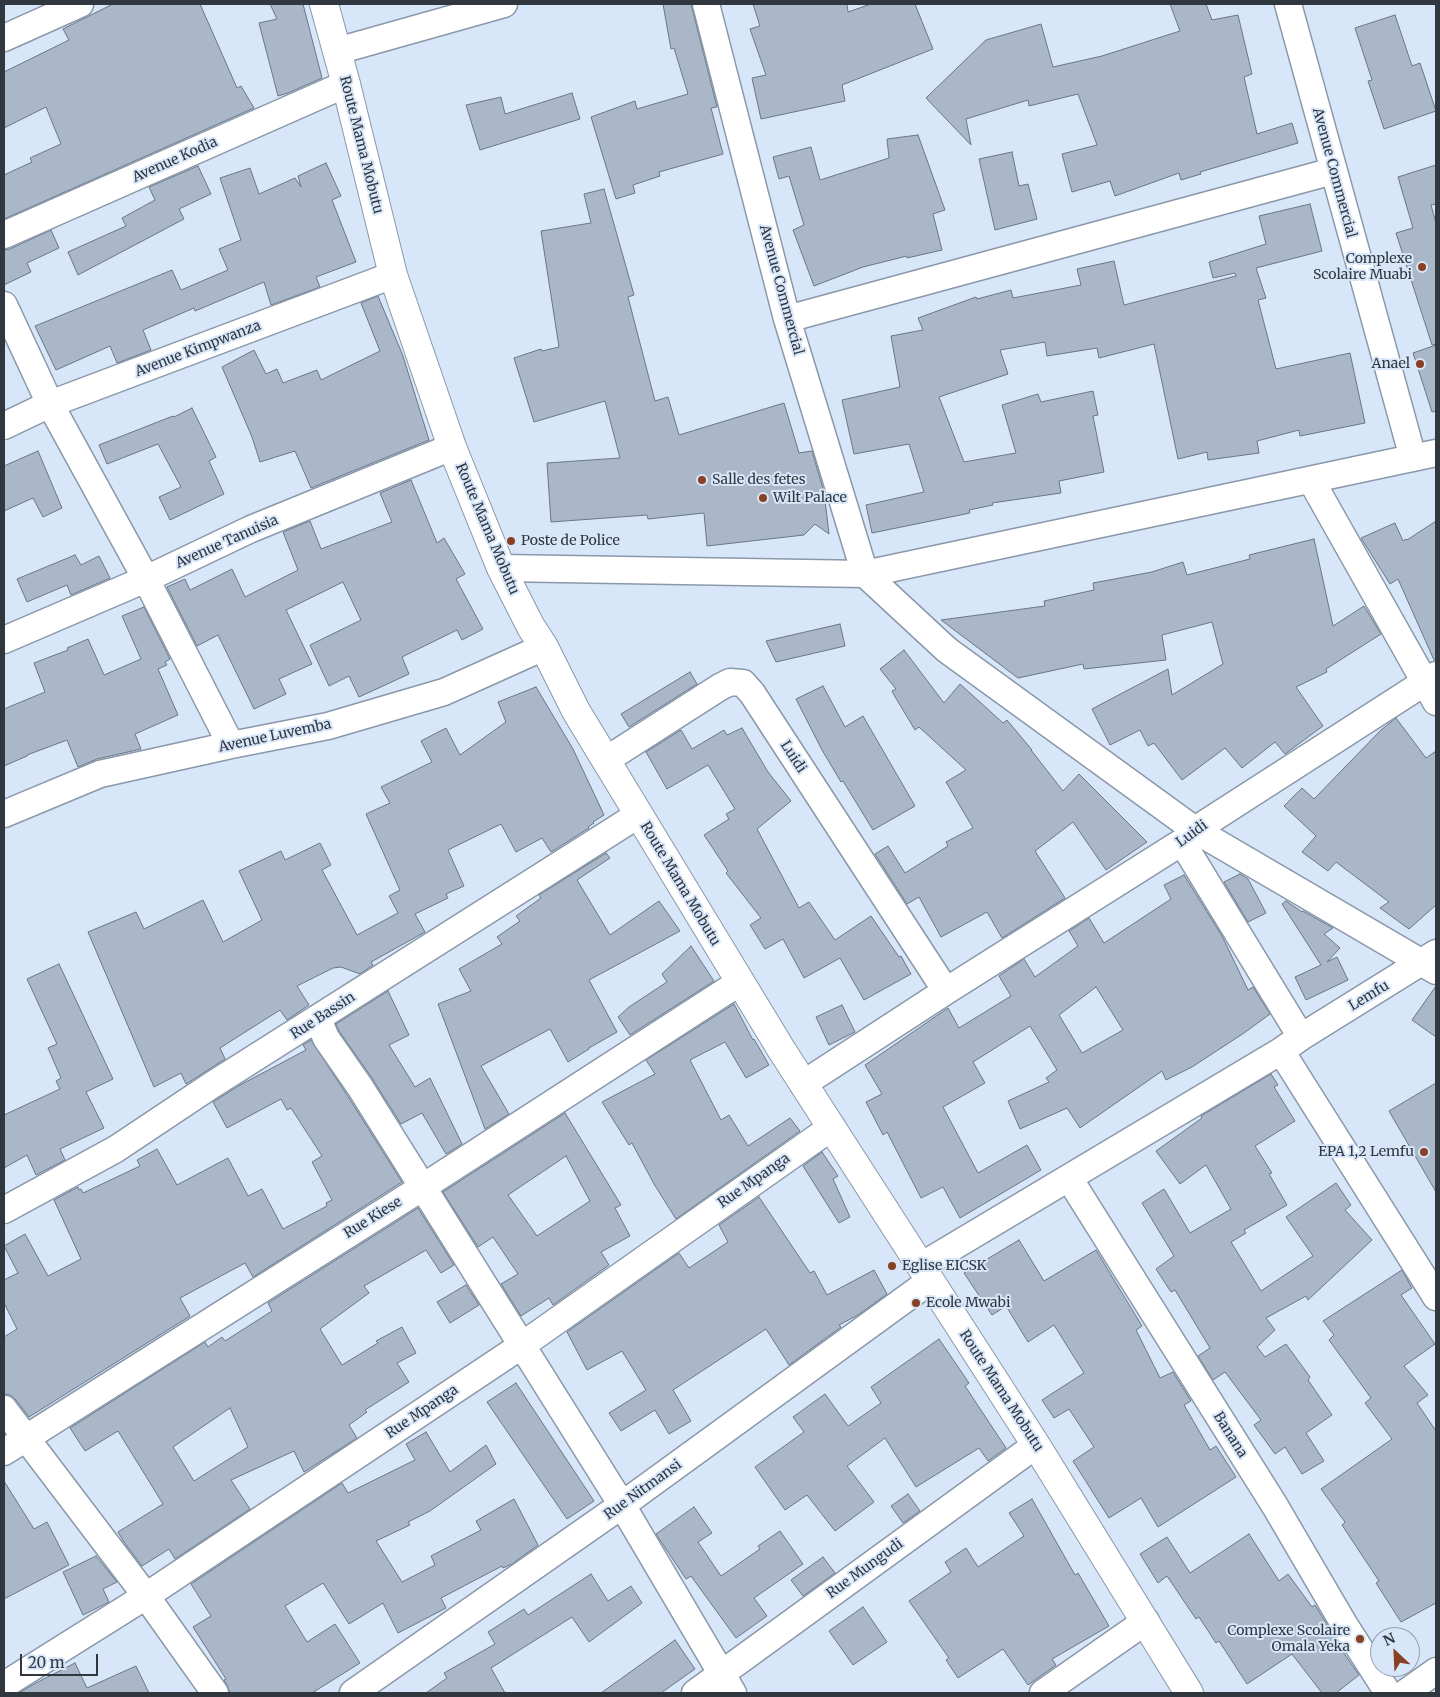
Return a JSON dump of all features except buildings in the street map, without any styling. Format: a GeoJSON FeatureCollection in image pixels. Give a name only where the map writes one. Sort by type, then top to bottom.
{"type":"FeatureCollection","features":[{"type":"Feature","properties":{"kind":"street"},"geometry":{"type":"LineString","coordinates":[[4,38],[80,4]]}},
{"type":"Feature","properties":{"kind":"street","name":"Route Mama Mobutu"},"geometry":{"type":"LineString","coordinates":[[324,4],[346,84],[393,275],[452,447],[501,568],[531,627],[544,647],[576,711],[740,982],[1036,1445],[1190,1693]]}},
{"type":"Feature","properties":{"kind":"street"},"geometry":{"type":"LineString","coordinates":[[337,51],[504,4]]}},
{"type":"Feature","properties":{"kind":"street","name":"Avenue Commercial"},"geometry":{"type":"LineString","coordinates":[[706,4],[787,319],[865,574]]}},
{"type":"Feature","properties":{"kind":"street","name":"Avenue Commercial"},"geometry":{"type":"LineString","coordinates":[[1288,4],[1333,171],[1425,456]]}},
{"type":"Feature","properties":{"kind":"street","name":"Avenue Kodia"},"geometry":{"type":"LineString","coordinates":[[4,235],[346,84]]}},
{"type":"Feature","properties":{"kind":"street"},"geometry":{"type":"LineString","coordinates":[[787,319],[1333,171]]}},
{"type":"Feature","properties":{"kind":"street","name":"Avenue Kimpwanza"},"geometry":{"type":"LineString","coordinates":[[4,426],[50,404],[393,275]]}},
{"type":"Feature","properties":{"kind":"street"},"geometry":{"type":"LineString","coordinates":[[4,305],[50,404],[146,579],[231,745]]}},
{"type":"Feature","properties":{"kind":"street","name":"Avenue Tanuisia"},"geometry":{"type":"LineString","coordinates":[[4,640],[146,579],[251,530],[452,447]]}},
{"type":"Feature","properties":{"kind":"street"},"geometry":{"type":"LineString","coordinates":[[501,568],[865,574],[1425,456]]}},
{"type":"Feature","properties":{"kind":"street"},"geometry":{"type":"LineString","coordinates":[[1311,480],[1432,687]]}},
{"type":"Feature","properties":{"kind":"street"},"geometry":{"type":"LineString","coordinates":[[865,574],[947,650],[1189,836],[1432,962]]}},
{"type":"Feature","properties":{"kind":"street","name":"Avenue Luvemba"},"geometry":{"type":"LineString","coordinates":[[4,814],[100,774],[328,726],[444,692],[544,647]]}},
{"type":"Feature","properties":{"kind":"street","name":"Luidi"},"geometry":{"type":"LineString","coordinates":[[606,760],[720,687],[730,682],[743,683],[752,693],[946,991]]}},
{"type":"Feature","properties":{"kind":"street","name":"Luidi"},"geometry":{"type":"LineString","coordinates":[[804,1084],[1189,836],[1432,687]]}},
{"type":"Feature","properties":{"kind":"street","name":"Rue Bassin"},"geometry":{"type":"LineString","coordinates":[[4,1210],[116,1150],[212,1086],[638,815]]}},
{"type":"Feature","properties":{"kind":"street"},"geometry":{"type":"LineString","coordinates":[[1189,836],[1291,1044],[1436,1297]]}},
{"type":"Feature","properties":{"kind":"street","name":"Lemfu"},"geometry":{"type":"LineString","coordinates":[[1291,1044],[1432,962]]}},
{"type":"Feature","properties":{"kind":"street","name":"Rue Kiese"},"geometry":{"type":"LineString","coordinates":[[14,1445],[423,1187],[740,982]]}},
{"type":"Feature","properties":{"kind":"street"},"geometry":{"type":"LineString","coordinates":[[318,1019],[326,1038],[360,1087],[622,1505],[727,1684]]}},
{"type":"Feature","properties":{"kind":"street"},"geometry":{"type":"LineString","coordinates":[[925,1274],[1069,1178],[1291,1044]]}},
{"type":"Feature","properties":{"kind":"street","name":"Rue Mpanga"},"geometry":{"type":"LineString","coordinates":[[4,1686],[146,1596],[521,1346],[832,1127]]}},
{"type":"Feature","properties":{"kind":"street","name":"Banana"},"geometry":{"type":"LineString","coordinates":[[1069,1178],[1275,1506],[1344,1624],[1388,1693]]}},
{"type":"Feature","properties":{"kind":"street","name":"Rue Nitmansi"},"geometry":{"type":"LineString","coordinates":[[353,1693],[622,1505],[925,1274]]}},
{"type":"Feature","properties":{"kind":"street"},"geometry":{"type":"LineString","coordinates":[[4,1408],[14,1445],[146,1596],[215,1693]]}},
{"type":"Feature","properties":{"kind":"street","name":"Rue Mungudi"},"geometry":{"type":"LineString","coordinates":[[694,1693],[727,1684],[1036,1445]]}},
{"type":"Feature","properties":{"kind":"street"},"geometry":{"type":"LineString","coordinates":[[1043,1693],[1146,1622]]}},
{"type":"Feature","properties":{"kind":"street"},"geometry":{"type":"LineString","coordinates":[[1405,1693],[1436,1671]]}},
{"type":"Feature","properties":{"kind":"place","name":"Complexe Scolaire Muabi"},"geometry":{"type":"Point","coordinates":[1422,267]}},
{"type":"Feature","properties":{"kind":"place","name":"Anael"},"geometry":{"type":"Point","coordinates":[1420,364]}},
{"type":"Feature","properties":{"kind":"place","name":"Salle des fetes"},"geometry":{"type":"Point","coordinates":[702,480]}},
{"type":"Feature","properties":{"kind":"place","name":"Wilt Palace"},"geometry":{"type":"Point","coordinates":[763,498]}},
{"type":"Feature","properties":{"kind":"place","name":"Poste de Police"},"geometry":{"type":"Point","coordinates":[511,541]}},
{"type":"Feature","properties":{"kind":"place","name":"EPA 1,2 Lemfu"},"geometry":{"type":"Point","coordinates":[1424,1152]}},
{"type":"Feature","properties":{"kind":"place","name":"Eglise EICSK"},"geometry":{"type":"Point","coordinates":[892,1266]}},
{"type":"Feature","properties":{"kind":"place","name":"Ecole Mwabi"},"geometry":{"type":"Point","coordinates":[916,1303]}},
{"type":"Feature","properties":{"kind":"place","name":"Complexe Scolaire Omala Yeka"},"geometry":{"type":"Point","coordinates":[1360,1639]}}]}
